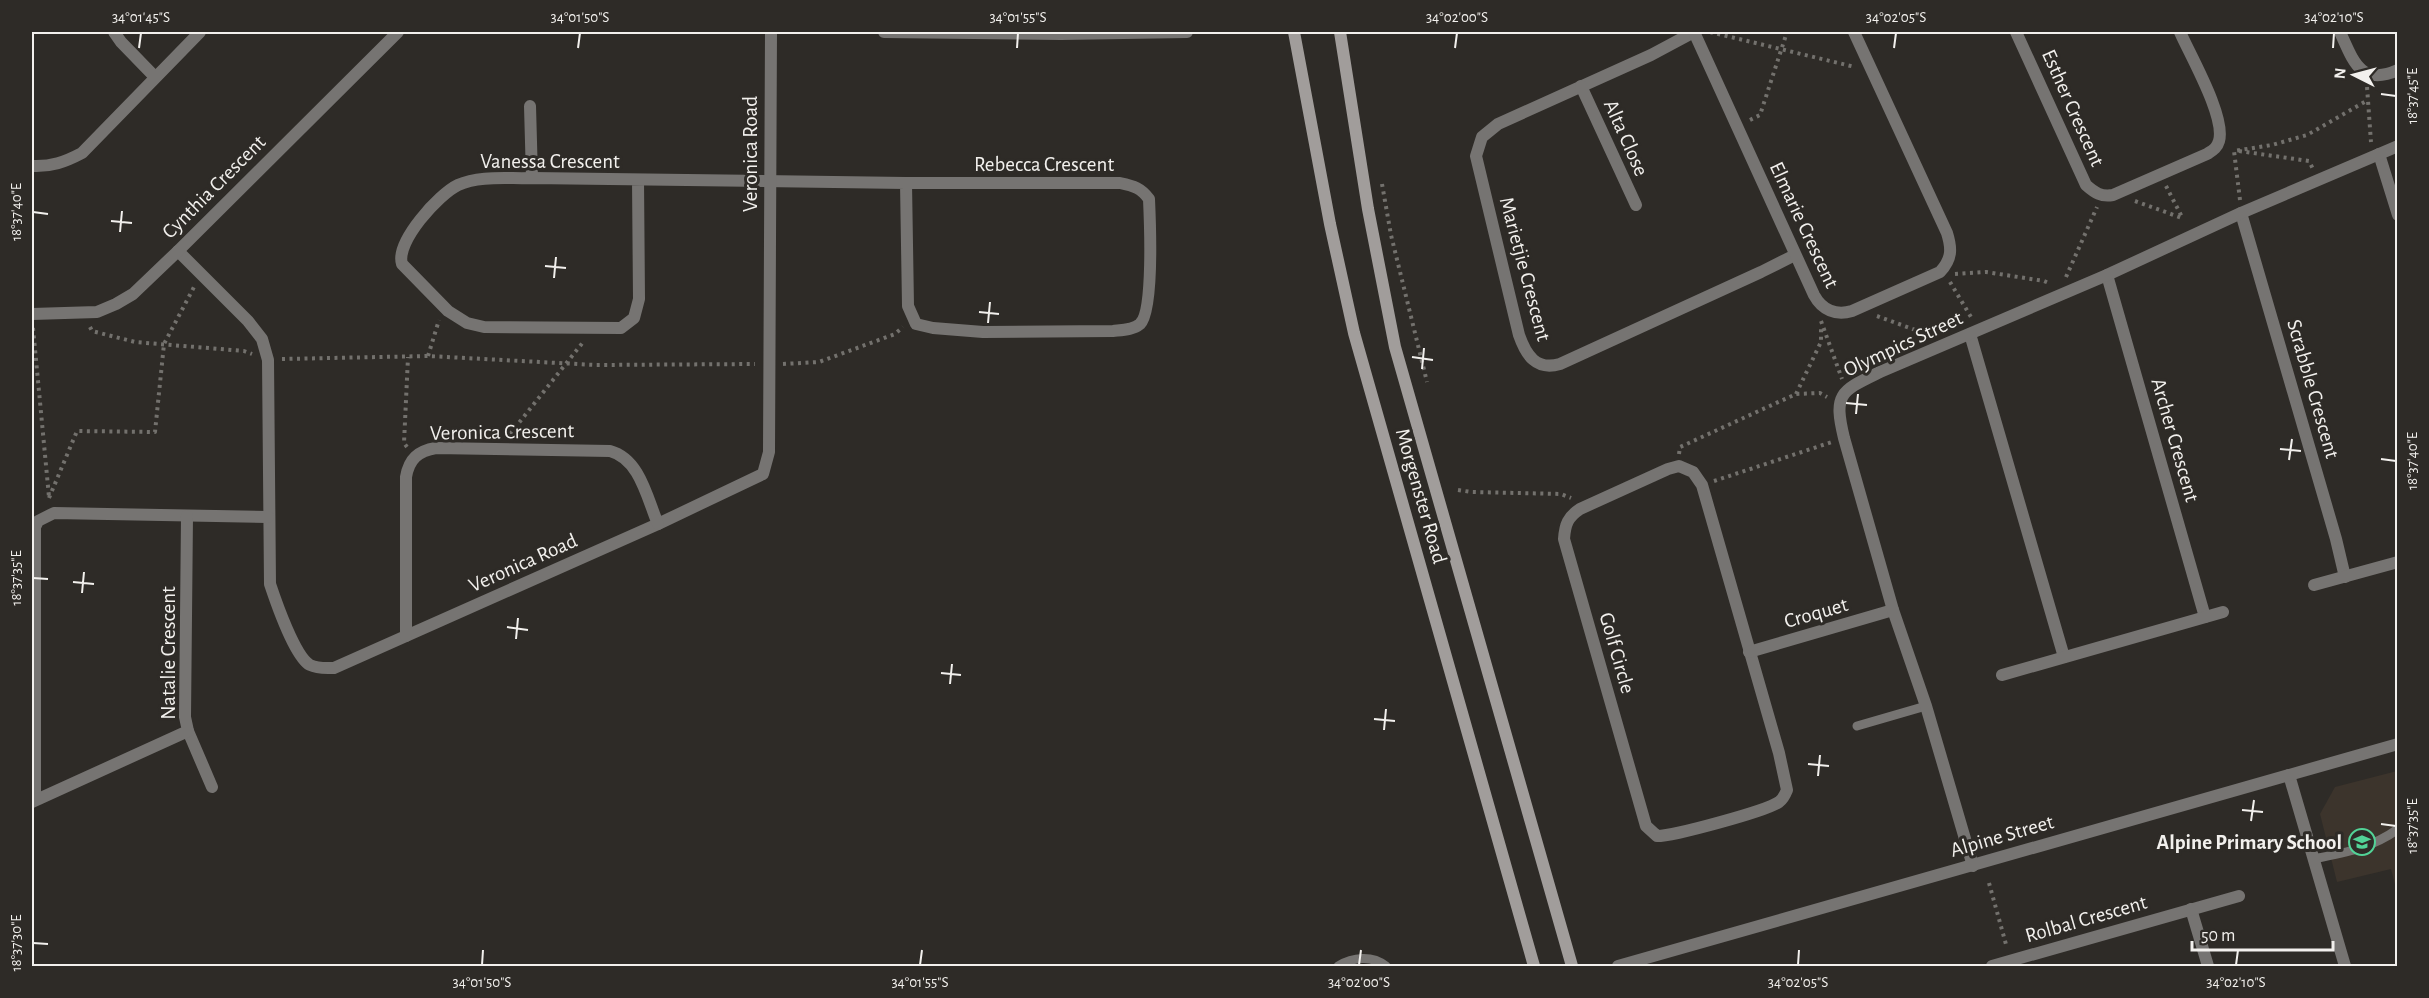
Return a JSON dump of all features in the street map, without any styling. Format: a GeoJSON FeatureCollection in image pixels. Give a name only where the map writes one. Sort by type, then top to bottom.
{"type":"FeatureCollection","features":[{"type":"Feature","properties":{"kind":"main road","name":"Morgenster Road"},"geometry":{"type":"LineString","coordinates":[[1294,32],[1330,224],[1354,333],[1534,966]]}},
{"type":"Feature","properties":{"kind":"main road","name":"Morgenster Road"},"geometry":{"type":"LineString","coordinates":[[1340,32],[1368,209],[1395,347],[1572,966]]}},
{"type":"Feature","properties":{"kind":"street"},"geometry":{"type":"LineString","coordinates":[[114,32],[154,76]]}},
{"type":"Feature","properties":{"kind":"street"},"geometry":{"type":"LineString","coordinates":[[32,166],[48,166],[65,162],[82,153],[154,76],[200,32]]}},
{"type":"Feature","properties":{"kind":"street","name":"Cynthia Crescent"},"geometry":{"type":"LineString","coordinates":[[33,314],[84,313],[106,308],[133,294],[398,32]]}},
{"type":"Feature","properties":{"kind":"street","name":"Veronica Road"},"geometry":{"type":"LineString","coordinates":[[178,251],[248,321],[262,339],[268,360],[270,584],[302,658],[310,665],[334,668],[658,524],[763,474],[770,452],[771,32]]}},
{"type":"Feature","properties":{"kind":"street"},"geometry":{"type":"LineString","coordinates":[[884,32],[1061,34],[1187,32]]}},
{"type":"Feature","properties":{"kind":"street"},"geometry":{"type":"LineString","coordinates":[[1854,32],[1947,233],[1951,245],[1947,265]]}},
{"type":"Feature","properties":{"kind":"street","name":"Esther Crescent"},"geometry":{"type":"LineString","coordinates":[[2016,32],[2086,185],[2094,193],[2108,196]]}},
{"type":"Feature","properties":{"kind":"street"},"geometry":{"type":"LineString","coordinates":[[2108,196],[2215,149],[2220,134],[2219,120],[2180,32]]}},
{"type":"Feature","properties":{"kind":"street"},"geometry":{"type":"LineString","coordinates":[[2340,32],[2357,67],[2366,74],[2376,76],[2397,70]]}},
{"type":"Feature","properties":{"kind":"street","name":"Elmarie Crescent"},"geometry":{"type":"LineString","coordinates":[[1695,34],[1795,255],[1821,305],[1836,312],[1852,311],[1935,274],[1947,265]]}},
{"type":"Feature","properties":{"kind":"street","name":"Marietjie Crescent"},"geometry":{"type":"LineString","coordinates":[[1695,34],[1490,128],[1478,145],[1476,156],[1490,219],[1525,352],[1530,358],[1545,366],[1560,364],[1761,273],[1795,255]]}},
{"type":"Feature","properties":{"kind":"street","name":"Alta Close"},"geometry":{"type":"LineString","coordinates":[[1581,86],[1636,205]]}},
{"type":"Feature","properties":{"kind":"street"},"geometry":{"type":"LineString","coordinates":[[530,106],[532,178]]}},
{"type":"Feature","properties":{"kind":"street","name":"Olympics Street"},"geometry":{"type":"LineString","coordinates":[[1973,866],[1926,706],[1893,609],[1844,438],[1839,404],[1846,390],[1880,372],[2107,275],[2241,213],[2397,146]]}},
{"type":"Feature","properties":{"kind":"street"},"geometry":{"type":"LineString","coordinates":[[2379,154],[2397,215]]}},
{"type":"Feature","properties":{"kind":"street","name":"Vanessa Crescent"},"geometry":{"type":"LineString","coordinates":[[638,180],[639,299],[634,318],[621,328],[484,327],[467,323],[448,311],[406,271],[400,259],[404,243],[418,222],[446,193],[458,185],[475,179],[532,178],[769,181]]}},
{"type":"Feature","properties":{"kind":"street","name":"Rebecca Crescent"},"geometry":{"type":"LineString","coordinates":[[769,181],[1120,183],[1134,186],[1143,191],[1149,199],[1149,288],[1146,312],[1141,323],[1128,330],[983,332],[933,328],[916,324],[912,318]]}},
{"type":"Feature","properties":{"kind":"street"},"geometry":{"type":"LineString","coordinates":[[906,183],[908,306],[912,318]]}},
{"type":"Feature","properties":{"kind":"street","name":"Scrabble Crescent"},"geometry":{"type":"LineString","coordinates":[[2241,213],[2336,538],[2345,576]]}},
{"type":"Feature","properties":{"kind":"street","name":"Archer Crescent"},"geometry":{"type":"LineString","coordinates":[[2107,275],[2205,617]]}},
{"type":"Feature","properties":{"kind":"street"},"geometry":{"type":"LineString","coordinates":[[1970,334],[2064,657]]}},
{"type":"Feature","properties":{"kind":"street","name":"Veronica Crescent"},"geometry":{"type":"LineString","coordinates":[[406,636],[406,477],[408,465],[422,451],[436,448],[504,449],[610,451],[622,454],[635,469],[658,524]]}},
{"type":"Feature","properties":{"kind":"street"},"geometry":{"type":"LineString","coordinates":[[1678,466],[1693,472],[1701,485]]}},
{"type":"Feature","properties":{"kind":"street","name":"Golf Circle"},"geometry":{"type":"LineString","coordinates":[[1678,466],[1668,468],[1588,505],[1568,519],[1564,528],[1564,539],[1646,826],[1653,834],[1663,836],[1758,811],[1779,802],[1787,790],[1784,771],[1701,485]]}},
{"type":"Feature","properties":{"kind":"street"},"geometry":{"type":"LineString","coordinates":[[46,515],[54,513],[268,517]]}},
{"type":"Feature","properties":{"kind":"street","name":"Natalie Crescent"},"geometry":{"type":"LineString","coordinates":[[46,515],[38,521],[35,527],[33,801],[188,731],[185,717],[187,516]]}},
{"type":"Feature","properties":{"kind":"street"},"geometry":{"type":"LineString","coordinates":[[2314,585],[2397,561]]}},
{"type":"Feature","properties":{"kind":"street","name":"Croquet"},"geometry":{"type":"LineString","coordinates":[[1749,652],[1893,609]]}},
{"type":"Feature","properties":{"kind":"street"},"geometry":{"type":"LineString","coordinates":[[2002,675],[2223,612]]}},
{"type":"Feature","properties":{"kind":"street"},"geometry":{"type":"LineString","coordinates":[[188,731],[212,787]]}},
{"type":"Feature","properties":{"kind":"street","name":"Alpine Street"},"geometry":{"type":"LineString","coordinates":[[1618,966],[2397,744]]}},
{"type":"Feature","properties":{"kind":"street"},"geometry":{"type":"LineString","coordinates":[[2289,775],[2345,966]]}},
{"type":"Feature","properties":{"kind":"street","name":"Rolbal Crescent"},"geometry":{"type":"LineString","coordinates":[[1992,966],[2238,896]]}},
{"type":"Feature","properties":{"kind":"street"},"geometry":{"type":"LineString","coordinates":[[2191,909],[2208,966]]}},
{"type":"Feature","properties":{"kind":"lane"},"geometry":{"type":"LineString","coordinates":[[1857,726],[1926,706]]}},
{"type":"Feature","properties":{"kind":"lane"},"geometry":{"type":"LineString","coordinates":[[2313,859],[2358,850],[2375,843],[2397,829]]}},
{"type":"Feature","properties":{"kind":"lane"},"geometry":{"type":"LineString","coordinates":[[1338,966],[1356,958],[1373,960],[1386,966]]}},
{"type":"Feature","properties":{"kind":"path"},"geometry":{"type":"LineString","coordinates":[[1695,34],[1711,32],[1860,69],[1869,64]]}},
{"type":"Feature","properties":{"kind":"path"},"geometry":{"type":"LineString","coordinates":[[1737,127],[1760,115],[1787,32]]}},
{"type":"Feature","properties":{"kind":"path"},"geometry":{"type":"LineString","coordinates":[[2366,74],[2370,141],[2379,154]]}},
{"type":"Feature","properties":{"kind":"path"},"geometry":{"type":"LineString","coordinates":[[2234,151],[2272,146],[2307,135],[2368,100]]}},
{"type":"Feature","properties":{"kind":"path"},"geometry":{"type":"LineString","coordinates":[[2220,134],[2234,151],[2241,213]]}},
{"type":"Feature","properties":{"kind":"path"},"geometry":{"type":"LineString","coordinates":[[2234,151],[2309,161],[2318,180]]}},
{"type":"Feature","properties":{"kind":"path"},"geometry":{"type":"LineString","coordinates":[[2160,175],[2192,236]]}},
{"type":"Feature","properties":{"kind":"path"},"geometry":{"type":"LineString","coordinates":[[1380,178],[1391,235],[1427,382]]}},
{"type":"Feature","properties":{"kind":"path"},"geometry":{"type":"LineString","coordinates":[[2069,291],[2065,279],[2108,196],[2129,198],[2182,218]]}},
{"type":"Feature","properties":{"kind":"path"},"geometry":{"type":"LineString","coordinates":[[1947,265],[1953,274],[1986,272],[2044,281],[2069,291]]}},
{"type":"Feature","properties":{"kind":"path"},"geometry":{"type":"LineString","coordinates":[[1947,265],[1948,279],[1971,318],[1970,334]]}},
{"type":"Feature","properties":{"kind":"path"},"geometry":{"type":"LineString","coordinates":[[46,515],[49,498],[77,431],[155,432],[164,344],[201,274]]}},
{"type":"Feature","properties":{"kind":"path"},"geometry":{"type":"LineString","coordinates":[[1796,394],[1821,342],[1821,305]]}},
{"type":"Feature","properties":{"kind":"path"},"geometry":{"type":"LineString","coordinates":[[428,356],[437,323],[448,311]]}},
{"type":"Feature","properties":{"kind":"path"},"geometry":{"type":"LineString","coordinates":[[1852,311],[1869,313],[1929,335],[1940,335]]}},
{"type":"Feature","properties":{"kind":"path"},"geometry":{"type":"LineString","coordinates":[[84,313],[92,331],[135,342],[244,351],[268,360],[428,356],[596,365],[819,362],[895,334],[912,318]]}},
{"type":"Feature","properties":{"kind":"path"},"geometry":{"type":"LineString","coordinates":[[33,314],[33,336],[49,498]]}},
{"type":"Feature","properties":{"kind":"path"},"geometry":{"type":"LineString","coordinates":[[1821,326],[1846,390]]}},
{"type":"Feature","properties":{"kind":"path"},"geometry":{"type":"LineString","coordinates":[[504,449],[504,441],[594,329]]}},
{"type":"Feature","properties":{"kind":"path"},"geometry":{"type":"LineString","coordinates":[[408,357],[404,443],[415,457]]}},
{"type":"Feature","properties":{"kind":"path"},"geometry":{"type":"LineString","coordinates":[[1678,466],[1680,447],[1796,394],[1820,393],[1839,404]]}},
{"type":"Feature","properties":{"kind":"path"},"geometry":{"type":"LineString","coordinates":[[1701,485],[1844,438]]}},
{"type":"Feature","properties":{"kind":"path"},"geometry":{"type":"LineString","coordinates":[[1458,490],[1561,494],[1588,505]]}},
{"type":"Feature","properties":{"kind":"path"},"geometry":{"type":"LineString","coordinates":[[1989,883],[2011,960]]}},
{"type":"Feature","properties":{"kind":"shaded area","name":"Alpine Primary School"},"geometry":{"type":"Polygon","coordinates":[[[2397,771],[2397,892],[2391,869],[2337,882],[2320,814],[2335,787],[2397,771]]]}},
{"type":"Feature","properties":{"kind":"place","name":"Alpine Primary School"},"geometry":{"type":"Point","coordinates":[2362,842]}}]}
